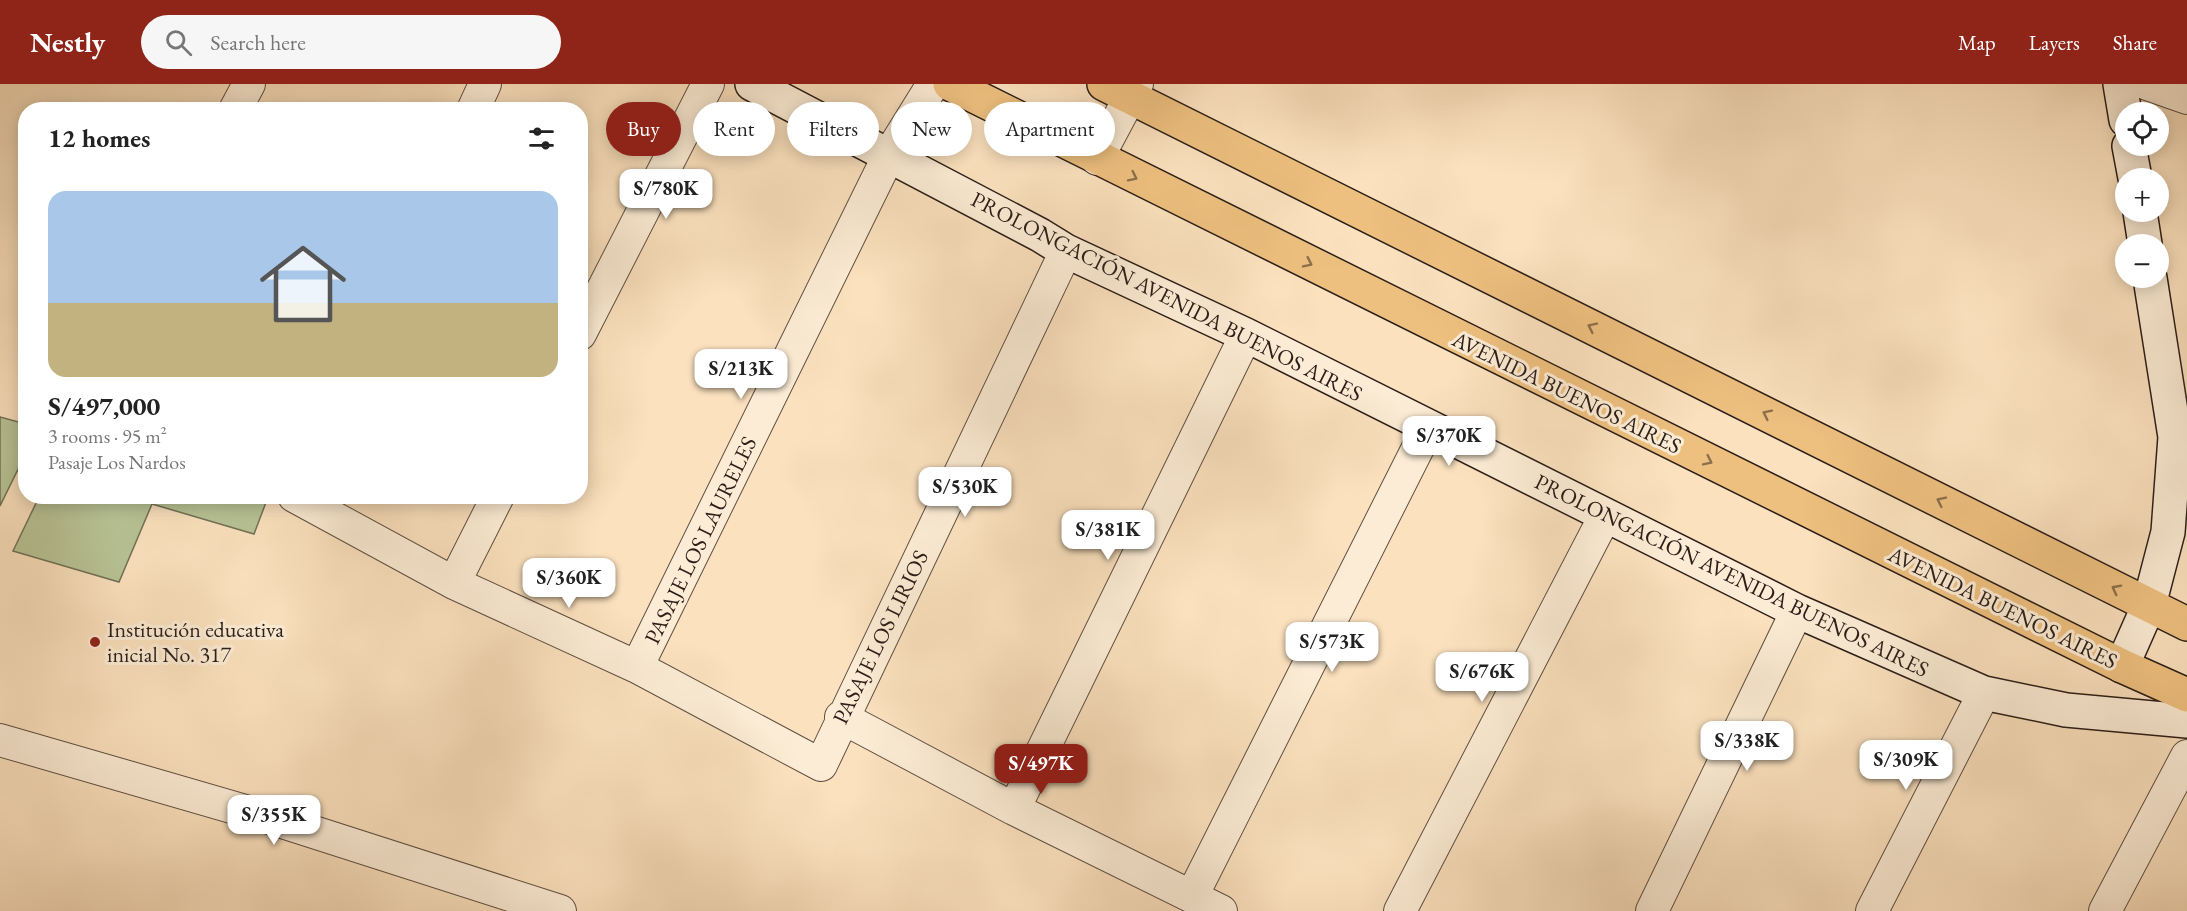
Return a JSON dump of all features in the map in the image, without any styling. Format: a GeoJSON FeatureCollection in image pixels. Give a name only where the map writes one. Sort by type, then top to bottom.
{"type":"FeatureCollection","features":[{"type":"Feature","properties":{"kind":"main road","name":"AVENIDA BUENOS AIRES"},"geometry":{"type":"LineString","coordinates":[[950,84],[2122,666],[2187,695]]}},
{"type":"Feature","properties":{"kind":"main road"},"geometry":{"type":"LineString","coordinates":[[1124,88],[2187,624]]}},
{"type":"Feature","properties":{"kind":"main road"},"geometry":{"type":"LineString","coordinates":[[2149,605],[2187,609]]}},
{"type":"Feature","properties":{"kind":"street"},"geometry":{"type":"LineString","coordinates":[[239,102],[249,84]]}},
{"type":"Feature","properties":{"kind":"street"},"geometry":{"type":"LineString","coordinates":[[477,102],[485,84]]}},
{"type":"Feature","properties":{"kind":"street"},"geometry":{"type":"LineString","coordinates":[[588,318],[708,84]]}},
{"type":"Feature","properties":{"kind":"street","name":"PROLONGACIÓN AVENIDA BUENOS AIRES"},"geometry":{"type":"LineString","coordinates":[[752,84],[889,154],[1066,251],[1246,336],[1797,611],[1983,693],[2066,710],[2187,722]]}},
{"type":"Feature","properties":{"kind":"street","name":"PASAJE LOS LAURELES"},"geometry":{"type":"LineString","coordinates":[[637,667],[889,154],[933,84]]}},
{"type":"Feature","properties":{"kind":"street"},"geometry":{"type":"LineString","coordinates":[[2120,84],[2123,102]]}},
{"type":"Feature","properties":{"kind":"street"},"geometry":{"type":"LineString","coordinates":[[2147,84],[2187,98]]}},
{"type":"Feature","properties":{"kind":"street"},"geometry":{"type":"LineString","coordinates":[[1097,159],[1124,88]]}},
{"type":"Feature","properties":{"kind":"street","name":"PASAJE LOS LIRIOS"},"geometry":{"type":"LineString","coordinates":[[637,667],[820,765],[1066,251]]}},
{"type":"Feature","properties":{"kind":"street"},"geometry":{"type":"LineString","coordinates":[[2122,666],[2149,605],[2168,532],[2181,446],[2152,288]]}},
{"type":"Feature","properties":{"kind":"street"},"geometry":{"type":"LineString","coordinates":[[1014,809],[1246,336]]}},
{"type":"Feature","properties":{"kind":"street"},"geometry":{"type":"LineString","coordinates":[[1192,896],[1428,428]]}},
{"type":"Feature","properties":{"kind":"street"},"geometry":{"type":"LineString","coordinates":[[309,504],[454,583],[637,667]]}},
{"type":"Feature","properties":{"kind":"street"},"geometry":{"type":"LineString","coordinates":[[454,583],[494,504]]}},
{"type":"Feature","properties":{"kind":"street"},"geometry":{"type":"LineString","coordinates":[[1400,911],[1605,516]]}},
{"type":"Feature","properties":{"kind":"street"},"geometry":{"type":"LineString","coordinates":[[1652,911],[1797,611]]}},
{"type":"Feature","properties":{"kind":"street"},"geometry":{"type":"LineString","coordinates":[[1872,911],[1983,693]]}},
{"type":"Feature","properties":{"kind":"street"},"geometry":{"type":"LineString","coordinates":[[841,717],[1014,809],[1221,911]]}},
{"type":"Feature","properties":{"kind":"street"},"geometry":{"type":"LineString","coordinates":[[0,740],[273,819],[560,911]]}},
{"type":"Feature","properties":{"kind":"street"},"geometry":{"type":"LineString","coordinates":[[2105,911],[2184,770]]}},
{"type":"Feature","properties":{"kind":"green space"},"geometry":{"type":"Polygon","coordinates":[[[0,417],[18,422],[18,469],[0,506],[0,417]]]}},
{"type":"Feature","properties":{"kind":"green space"},"geometry":{"type":"Polygon","coordinates":[[[35,504],[152,504],[119,582],[13,551],[35,504]]]}},
{"type":"Feature","properties":{"kind":"green space"},"geometry":{"type":"Polygon","coordinates":[[[152,504],[265,504],[254,534],[152,504]]]}},
{"type":"Feature","properties":{"kind":"place","name":"Institución educativa inicial No. 317"},"geometry":{"type":"Point","coordinates":[95,642]}}]}
